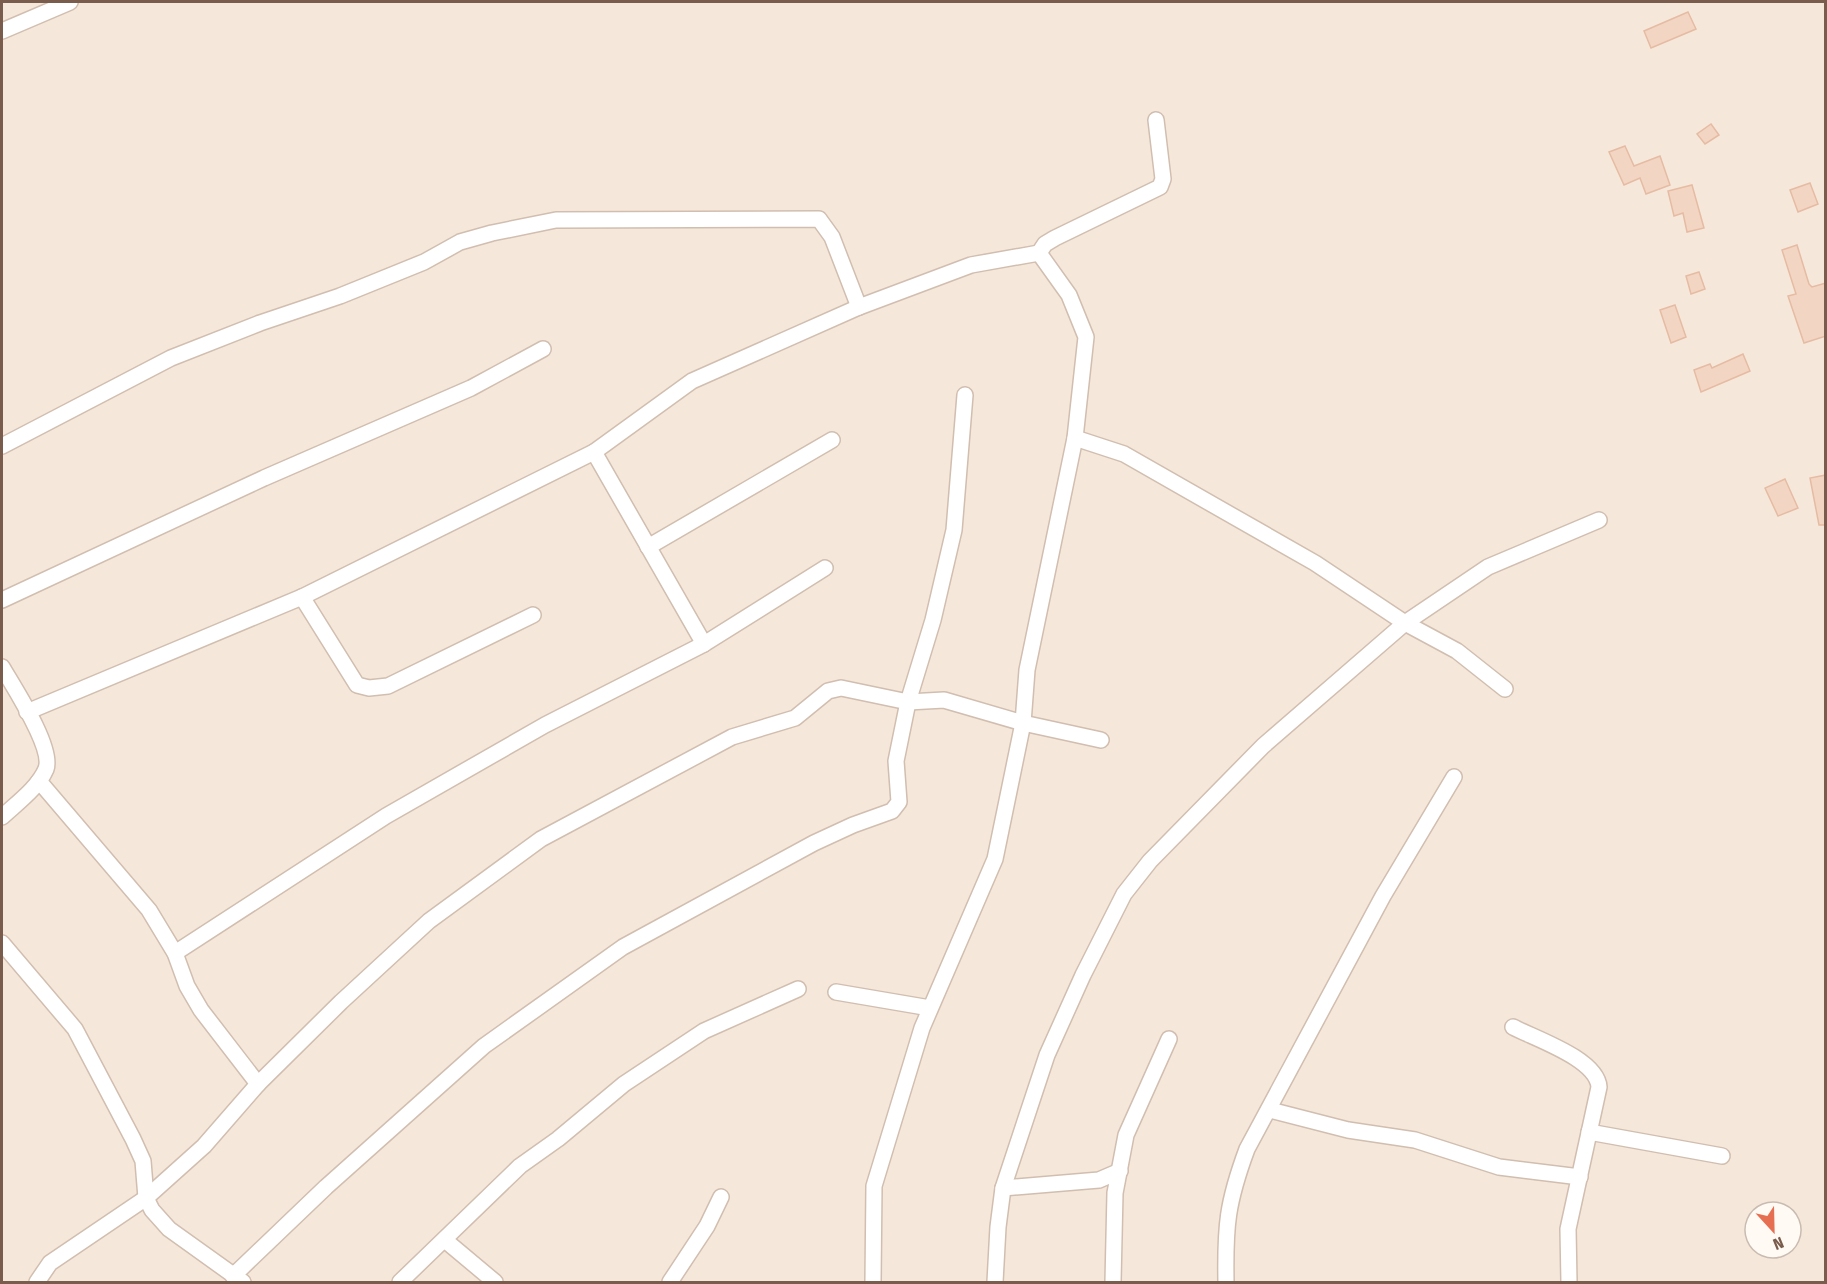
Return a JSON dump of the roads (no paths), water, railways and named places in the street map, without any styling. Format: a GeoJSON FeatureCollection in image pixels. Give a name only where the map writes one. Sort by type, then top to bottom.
{"type":"FeatureCollection","features":[{"type":"Feature","properties":{"kind":"street"},"geometry":{"type":"LineString","coordinates":[[2,31],[70,2]]}},
{"type":"Feature","properties":{"kind":"street"},"geometry":{"type":"LineString","coordinates":[[27,712],[302,597],[594,452],[692,381],[859,307],[971,265],[1039,253],[1045,244],[1055,237],[1160,187],[1163,179],[1156,120]]}},
{"type":"Feature","properties":{"kind":"street"},"geometry":{"type":"LineString","coordinates":[[2,446],[171,358],[260,323],[340,296],[424,262],[460,242],[556,220],[819,219],[832,237],[859,307]]}},
{"type":"Feature","properties":{"kind":"street"},"geometry":{"type":"LineString","coordinates":[[873,1282],[874,1186],[930,1008],[995,859],[1023,723],[1027,670],[1075,438],[1086,337],[1068,295],[1039,253]]}},
{"type":"Feature","properties":{"kind":"street"},"geometry":{"type":"LineString","coordinates":[[2,600],[264,478],[471,388],[543,349]]}},
{"type":"Feature","properties":{"kind":"street"},"geometry":{"type":"LineString","coordinates":[[2,943],[75,1029],[133,1139],[142,1161],[146,1198],[169,1229],[238,1279],[326,1187],[484,1046],[623,947],[814,843],[853,825],[892,811],[899,802],[896,760],[908,702],[933,620],[954,530],[965,395]]}},
{"type":"Feature","properties":{"kind":"street"},"geometry":{"type":"LineString","coordinates":[[1075,438],[1124,454],[1315,563],[1405,623],[1457,651],[1505,689]]}},
{"type":"Feature","properties":{"kind":"street"},"geometry":{"type":"LineString","coordinates":[[648,547],[832,440]]}},
{"type":"Feature","properties":{"kind":"street"},"geometry":{"type":"LineString","coordinates":[[594,452],[704,644]]}},
{"type":"Feature","properties":{"kind":"street"},"geometry":{"type":"LineString","coordinates":[[995,1282],[998,1227],[1004,1188],[1047,1055],[1083,975],[1124,894],[1150,861],[1263,746],[1405,623],[1488,567],[1599,520]]}},
{"type":"Feature","properties":{"kind":"street"},"geometry":{"type":"LineString","coordinates":[[175,953],[386,816],[545,725],[704,644],[825,568]]}},
{"type":"Feature","properties":{"kind":"street"},"geometry":{"type":"LineString","coordinates":[[302,597],[357,685],[369,688],[388,686],[533,615]]}},
{"type":"Feature","properties":{"kind":"street"},"geometry":{"type":"LineString","coordinates":[[2,667],[45,749],[47,766],[39,781],[2,817]]}},
{"type":"Feature","properties":{"kind":"street"},"geometry":{"type":"LineString","coordinates":[[37,1282],[50,1263],[146,1198],[204,1146],[258,1084],[340,1002],[429,921],[541,839],[732,737],[795,718],[828,691],[841,688],[908,702],[944,700],[1023,723],[1101,740]]}},
{"type":"Feature","properties":{"kind":"street"},"geometry":{"type":"LineString","coordinates":[[1226,1282],[1226,1215],[1233,1187],[1247,1149],[1383,896],[1454,777]]}},
{"type":"Feature","properties":{"kind":"street"},"geometry":{"type":"LineString","coordinates":[[39,781],[149,910],[175,953],[187,986],[201,1010],[258,1084]]}},
{"type":"Feature","properties":{"kind":"street"},"geometry":{"type":"LineString","coordinates":[[400,1282],[446,1241],[520,1166],[558,1139],[624,1083],[704,1031],[798,989]]}},
{"type":"Feature","properties":{"kind":"street"},"geometry":{"type":"LineString","coordinates":[[836,992],[930,1008]]}},
{"type":"Feature","properties":{"kind":"street"},"geometry":{"type":"LineString","coordinates":[[1513,1027],[1585,1063],[1599,1078],[1569,1229],[1569,1282]]}},
{"type":"Feature","properties":{"kind":"street"},"geometry":{"type":"LineString","coordinates":[[1113,1282],[1115,1192],[1126,1135],[1169,1039]]}},
{"type":"Feature","properties":{"kind":"street"},"geometry":{"type":"LineString","coordinates":[[1270,1110],[1348,1130],[1415,1140],[1499,1167],[1580,1177]]}},
{"type":"Feature","properties":{"kind":"street"},"geometry":{"type":"LineString","coordinates":[[1589,1132],[1722,1156]]}},
{"type":"Feature","properties":{"kind":"street"},"geometry":{"type":"LineString","coordinates":[[1004,1188],[1099,1180],[1120,1171]]}},
{"type":"Feature","properties":{"kind":"street"},"geometry":{"type":"LineString","coordinates":[[670,1282],[707,1226],[721,1197]]}},
{"type":"Feature","properties":{"kind":"street"},"geometry":{"type":"LineString","coordinates":[[446,1241],[495,1282]]}}]}
